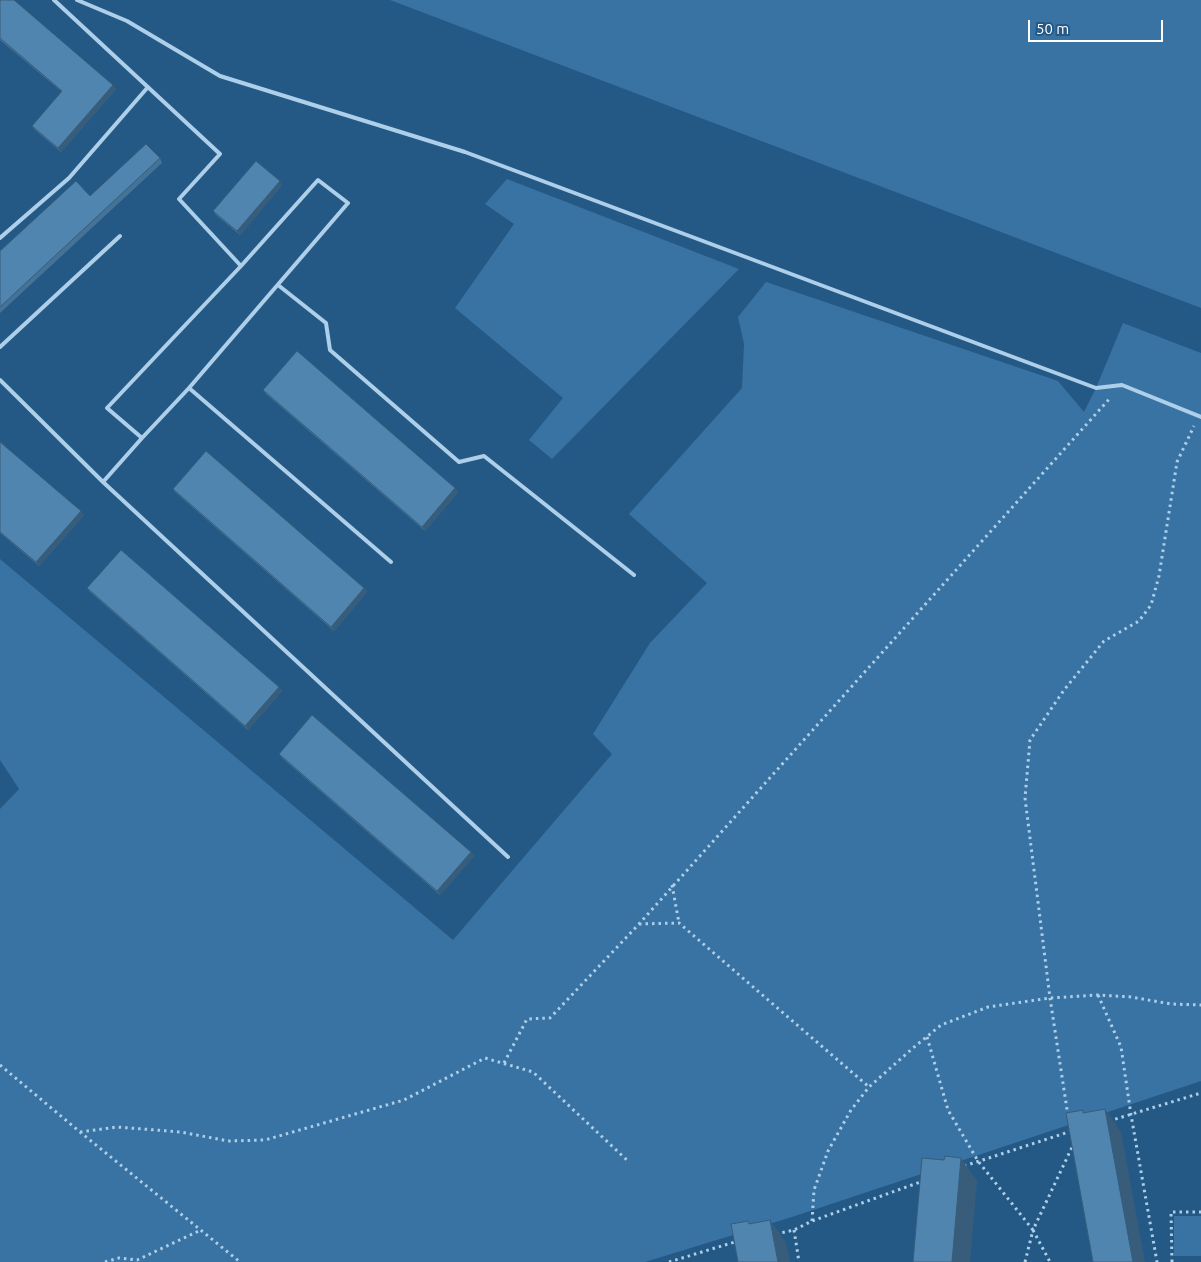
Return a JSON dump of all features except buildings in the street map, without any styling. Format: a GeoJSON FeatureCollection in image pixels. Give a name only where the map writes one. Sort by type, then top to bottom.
{"type":"FeatureCollection","features":[{"type":"Feature","properties":{"kind":"lane"},"geometry":{"type":"LineString","coordinates":[[54,0],[220,154],[179,199],[241,266]]}},
{"type":"Feature","properties":{"kind":"lane"},"geometry":{"type":"LineString","coordinates":[[78,0],[127,21],[220,76],[464,152],[1096,388],[1122,385],[1200,417]]}},
{"type":"Feature","properties":{"kind":"lane"},"geometry":{"type":"LineString","coordinates":[[0,238],[69,178],[148,87]]}},
{"type":"Feature","properties":{"kind":"lane"},"geometry":{"type":"LineString","coordinates":[[103,482],[189,388],[348,203],[318,180],[241,266],[107,408],[142,438]]}},
{"type":"Feature","properties":{"kind":"lane"},"geometry":{"type":"LineString","coordinates":[[0,347],[120,236]]}},
{"type":"Feature","properties":{"kind":"lane"},"geometry":{"type":"LineString","coordinates":[[278,285],[326,322],[330,350],[459,462],[484,456],[634,575]]}},
{"type":"Feature","properties":{"kind":"lane"},"geometry":{"type":"LineString","coordinates":[[0,380],[103,482],[508,857]]}},
{"type":"Feature","properties":{"kind":"lane"},"geometry":{"type":"LineString","coordinates":[[189,388],[391,562]]}},
{"type":"Feature","properties":{"kind":"path"},"geometry":{"type":"LineString","coordinates":[[504,1063],[527,1019],[550,1018],[639,924],[1122,385]]}},
{"type":"Feature","properties":{"kind":"path"},"geometry":{"type":"LineString","coordinates":[[1068,1122],[1050,998],[1025,798],[1030,740],[1064,690],[1104,641],[1139,621],[1152,605],[1159,576],[1177,462],[1200,417]]}},
{"type":"Feature","properties":{"kind":"path"},"geometry":{"type":"LineString","coordinates":[[672,885],[679,923],[869,1087]]}},
{"type":"Feature","properties":{"kind":"path"},"geometry":{"type":"LineString","coordinates":[[639,924],[679,923]]}},
{"type":"Feature","properties":{"kind":"path"},"geometry":{"type":"LineString","coordinates":[[1098,995],[1121,1047],[1157,1262]]}},
{"type":"Feature","properties":{"kind":"path"},"geometry":{"type":"LineString","coordinates":[[812,1221],[814,1190],[828,1151],[851,1110],[869,1087],[941,1025],[988,1007],[1050,998],[1098,995],[1131,997],[1171,1004],[1201,1006]]}},
{"type":"Feature","properties":{"kind":"path"},"geometry":{"type":"LineString","coordinates":[[927,1037],[948,1110],[978,1161],[1033,1230],[1050,1262]]}},
{"type":"Feature","properties":{"kind":"path"},"geometry":{"type":"LineString","coordinates":[[80,1132],[116,1127],[181,1132],[228,1141],[265,1140],[404,1100],[485,1058],[533,1072],[629,1162]]}},
{"type":"Feature","properties":{"kind":"path"},"geometry":{"type":"LineString","coordinates":[[0,1065],[240,1262]]}},
{"type":"Feature","properties":{"kind":"path"},"geometry":{"type":"LineString","coordinates":[[1106,1122],[1201,1093]]}},
{"type":"Feature","properties":{"kind":"path"},"geometry":{"type":"LineString","coordinates":[[961,1167],[1075,1130]]}},
{"type":"Feature","properties":{"kind":"path"},"geometry":{"type":"LineString","coordinates":[[1025,1262],[1033,1230],[1076,1137]]}},
{"type":"Feature","properties":{"kind":"path"},"geometry":{"type":"LineString","coordinates":[[775,1234],[794,1230],[812,1221],[927,1179],[926,1188]]}},
{"type":"Feature","properties":{"kind":"path"},"geometry":{"type":"LineString","coordinates":[[1172,1262],[1171,1212],[1201,1212]]}},
{"type":"Feature","properties":{"kind":"path"},"geometry":{"type":"LineString","coordinates":[[105,1262],[137,1260],[201,1230]]}},
{"type":"Feature","properties":{"kind":"path"},"geometry":{"type":"LineString","coordinates":[[794,1230],[799,1262]]}},
{"type":"Feature","properties":{"kind":"path"},"geometry":{"type":"LineString","coordinates":[[669,1262],[741,1240]]}},
{"type":"Feature","properties":{"kind":"shaded area"},"geometry":{"type":"Polygon","coordinates":[[[390,0],[1201,0],[1201,308],[390,0]]]}},
{"type":"Feature","properties":{"kind":"shaded area"},"geometry":{"type":"Polygon","coordinates":[[[507,179],[739,269],[552,459],[529,440],[563,398],[455,308],[514,224],[485,204],[507,179]]]}},
{"type":"Feature","properties":{"kind":"shaded area"},"geometry":{"type":"Polygon","coordinates":[[[766,282],[1058,381],[1084,412],[1123,323],[1201,353],[1201,1081],[792,1217],[645,1262],[0,1262],[0,809],[19,789],[0,760],[0,559],[453,940],[612,754],[593,734],[650,643],[707,583],[629,514],[742,388],[744,344],[738,317],[766,282]]]}},
{"type":"Feature","properties":{"kind":"shaded area"},"geometry":{"type":"Polygon","coordinates":[[[1174,1216],[1201,1216],[1201,1256],[1174,1256],[1174,1216]]]}}]}
